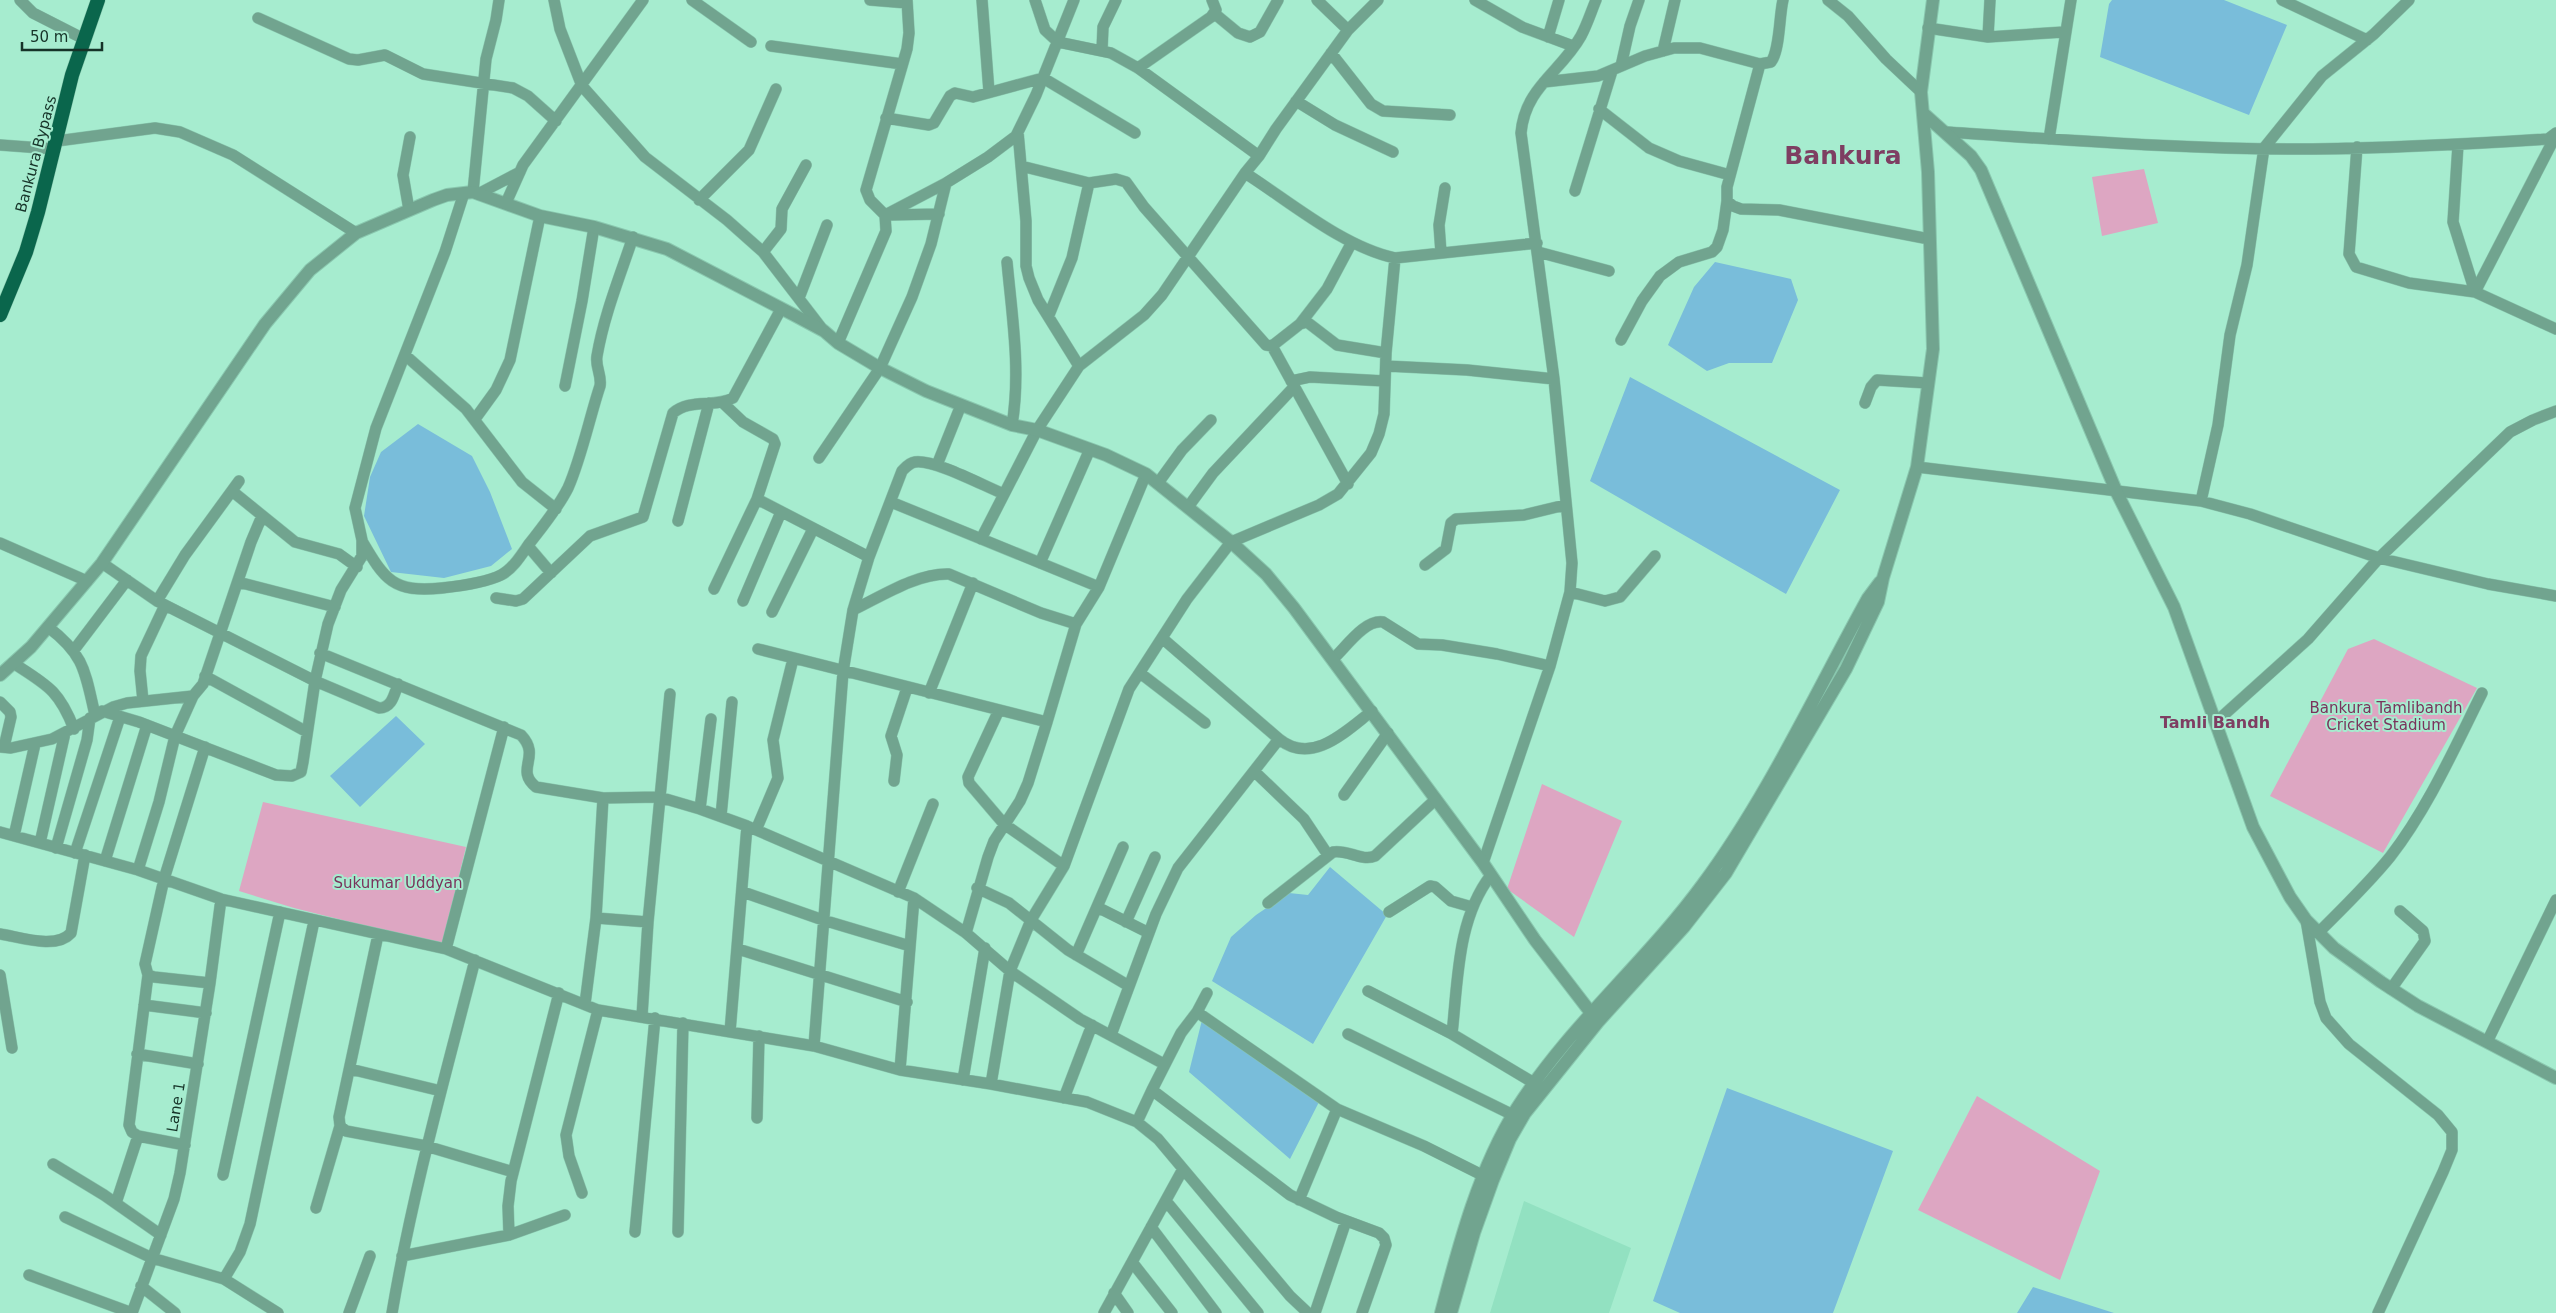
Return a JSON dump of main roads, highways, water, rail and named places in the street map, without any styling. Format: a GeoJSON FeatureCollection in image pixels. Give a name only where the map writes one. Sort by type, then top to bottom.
{"type":"FeatureCollection","features":[{"type":"Feature","properties":{"kind":"highway","name":"Bankura Bypass"},"geometry":{"type":"LineString","coordinates":[[0,315],[26,252],[56,145],[72,75],[98,0]]}},
{"type":"Feature","properties":{"kind":"water"},"geometry":{"type":"Polygon","coordinates":[[[2112,0],[2224,0],[2287,25],[2249,115],[2100,57],[2109,4],[2112,0]]]}},
{"type":"Feature","properties":{"kind":"water"},"geometry":{"type":"Polygon","coordinates":[[[1715,262],[1791,279],[1798,300],[1772,363],[1729,363],[1707,371],[1668,345],[1694,287],[1715,262]]]}},
{"type":"Feature","properties":{"kind":"water"},"geometry":{"type":"Polygon","coordinates":[[[1630,377],[1840,490],[1786,594],[1590,481],[1630,377]]]}},
{"type":"Feature","properties":{"kind":"water"},"geometry":{"type":"Polygon","coordinates":[[[418,424],[472,456],[490,492],[512,549],[491,566],[444,578],[391,572],[364,516],[370,477],[381,452],[418,424]]]}},
{"type":"Feature","properties":{"kind":"water"},"geometry":{"type":"Polygon","coordinates":[[[396,716],[425,744],[360,807],[330,776],[396,716]]]}},
{"type":"Feature","properties":{"kind":"water"},"geometry":{"type":"Polygon","coordinates":[[[1330,867],[1387,915],[1313,1044],[1212,981],[1231,937],[1256,915],[1289,893],[1308,895],[1330,867]]]}},
{"type":"Feature","properties":{"kind":"water"},"geometry":{"type":"Polygon","coordinates":[[[1202,1020],[1319,1102],[1290,1159],[1189,1072],[1202,1020]]]}},
{"type":"Feature","properties":{"kind":"water"},"geometry":{"type":"Polygon","coordinates":[[[1727,1088],[1893,1151],[1833,1313],[1680,1313],[1653,1301],[1727,1088]]]}},
{"type":"Feature","properties":{"kind":"water"},"geometry":{"type":"Polygon","coordinates":[[[2033,1287],[2114,1313],[2017,1313],[2033,1287]]]}},
{"type":"Feature","properties":{"kind":"district","name":"Bankura"},"geometry":{"type":"Point","coordinates":[1843,155]}},
{"type":"Feature","properties":{"kind":"district","name":"Tamli Bandh"},"geometry":{"type":"Point","coordinates":[2215,722]}},
{"type":"Feature","properties":{"kind":"park label","name":"Bankura Tamlibandh Cricket Stadium"},"geometry":{"type":"Point","coordinates":[2386,716]}},
{"type":"Feature","properties":{"kind":"park label","name":"Sukumar Uddyan"},"geometry":{"type":"Point","coordinates":[398,883]}}]}
